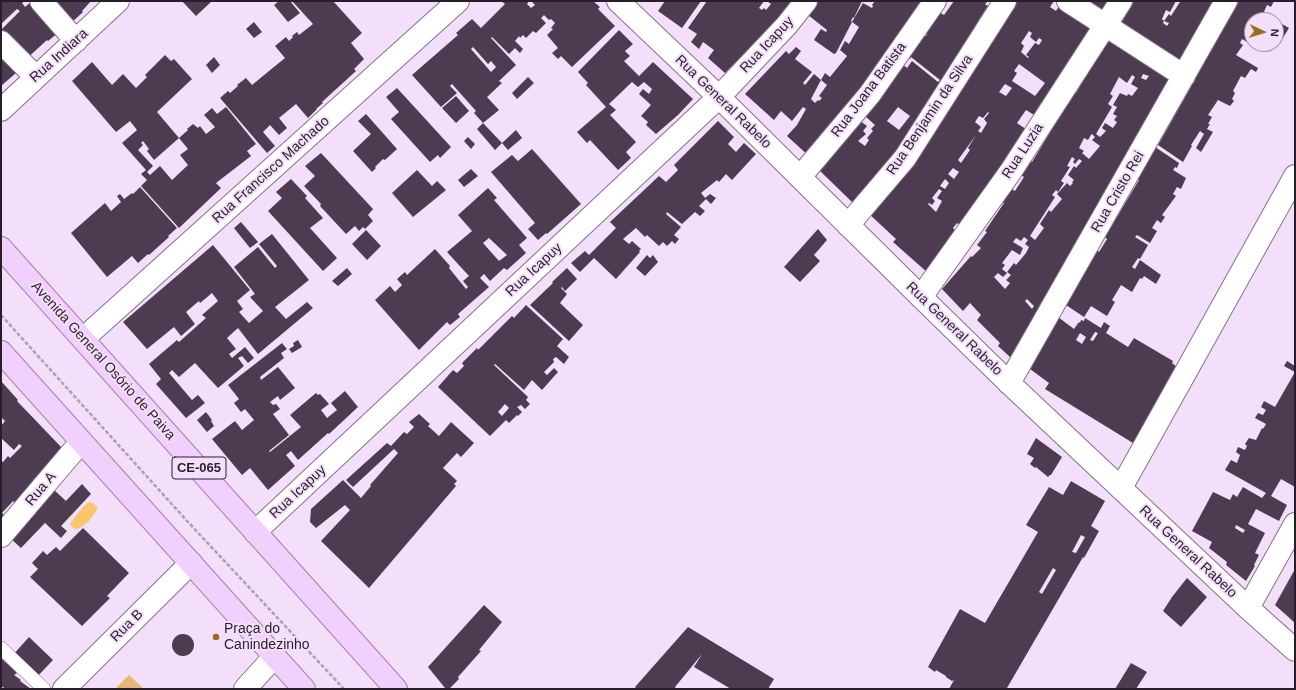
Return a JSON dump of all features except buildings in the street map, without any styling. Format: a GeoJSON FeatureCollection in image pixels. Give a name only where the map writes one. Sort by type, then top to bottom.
{"type":"FeatureCollection","features":[{"type":"Feature","properties":{"kind":"main road","name":"Avenida General Osório de Paiva"},"geometry":{"type":"LineString","coordinates":[[1,248],[396,689]]}},
{"type":"Feature","properties":{"kind":"main road"},"geometry":{"type":"LineString","coordinates":[[1,352],[304,689]]}},
{"type":"Feature","properties":{"kind":"street"},"geometry":{"type":"LineString","coordinates":[[41,1],[76,41]]}},
{"type":"Feature","properties":{"kind":"street","name":"Rua Indiara"},"geometry":{"type":"LineString","coordinates":[[1,110],[118,1]]}},
{"type":"Feature","properties":{"kind":"street","name":"Rua Francisco Machado"},"geometry":{"type":"LineString","coordinates":[[83,339],[458,1]]}},
{"type":"Feature","properties":{"kind":"street","name":"Rua General Rabelo"},"geometry":{"type":"LineString","coordinates":[[618,1],[719,97],[1010,383],[1248,608],[1295,650]]}},
{"type":"Feature","properties":{"kind":"street","name":"Rua Icapuy"},"geometry":{"type":"LineString","coordinates":[[255,532],[719,97],[787,25],[806,1]]}},
{"type":"Feature","properties":{"kind":"street","name":"Rua Joana Batista"},"geometry":{"type":"LineString","coordinates":[[800,177],[870,94],[935,1]]}},
{"type":"Feature","properties":{"kind":"street","name":"Rua Benjamin da Silva"},"geometry":{"type":"LineString","coordinates":[[848,225],[905,158],[1005,1]]}},
{"type":"Feature","properties":{"kind":"street"},"geometry":{"type":"LineString","coordinates":[[1068,1],[1184,76]]}},
{"type":"Feature","properties":{"kind":"street","name":"Rua Luzia"},"geometry":{"type":"LineString","coordinates":[[921,297],[1011,171],[1121,1]]}},
{"type":"Feature","properties":{"kind":"street","name":"Rua Cristo Rei"},"geometry":{"type":"LineString","coordinates":[[1010,383],[1226,1]]}},
{"type":"Feature","properties":{"kind":"street"},"geometry":{"type":"LineString","coordinates":[[1,42],[36,77]]}},
{"type":"Feature","properties":{"kind":"street"},"geometry":{"type":"LineString","coordinates":[[1121,488],[1295,176]]}},
{"type":"Feature","properties":{"kind":"street","name":"Rua A"},"geometry":{"type":"LineString","coordinates":[[1,536],[81,442]]}},
{"type":"Feature","properties":{"kind":"street"},"geometry":{"type":"LineString","coordinates":[[1248,608],[1295,524]]}},
{"type":"Feature","properties":{"kind":"street","name":"Rua B"},"geometry":{"type":"LineString","coordinates":[[64,689],[191,562]]}},
{"type":"Feature","properties":{"kind":"street"},"geometry":{"type":"LineString","coordinates":[[245,689],[275,656]]}},
{"type":"Feature","properties":{"kind":"lane"},"geometry":{"type":"LineString","coordinates":[[1,648],[44,689]]}},
{"type":"Feature","properties":{"kind":"path"},"geometry":{"type":"LineString","coordinates":[[1,315],[188,522],[344,689]]}},
{"type":"Feature","properties":{"kind":"shaded area"},"geometry":{"type":"Polygon","coordinates":[[[89,502],[93,503],[97,507],[97,510],[89,521],[80,528],[75,529],[70,525],[71,522],[89,502]]]}},
{"type":"Feature","properties":{"kind":"shaded area"},"geometry":{"type":"Polygon","coordinates":[[[129,675],[144,689],[115,689],[129,675]]]}},
{"type":"Feature","properties":{"kind":"place","name":"Praça do Canindezinho"},"geometry":{"type":"Point","coordinates":[216,637]}}]}
